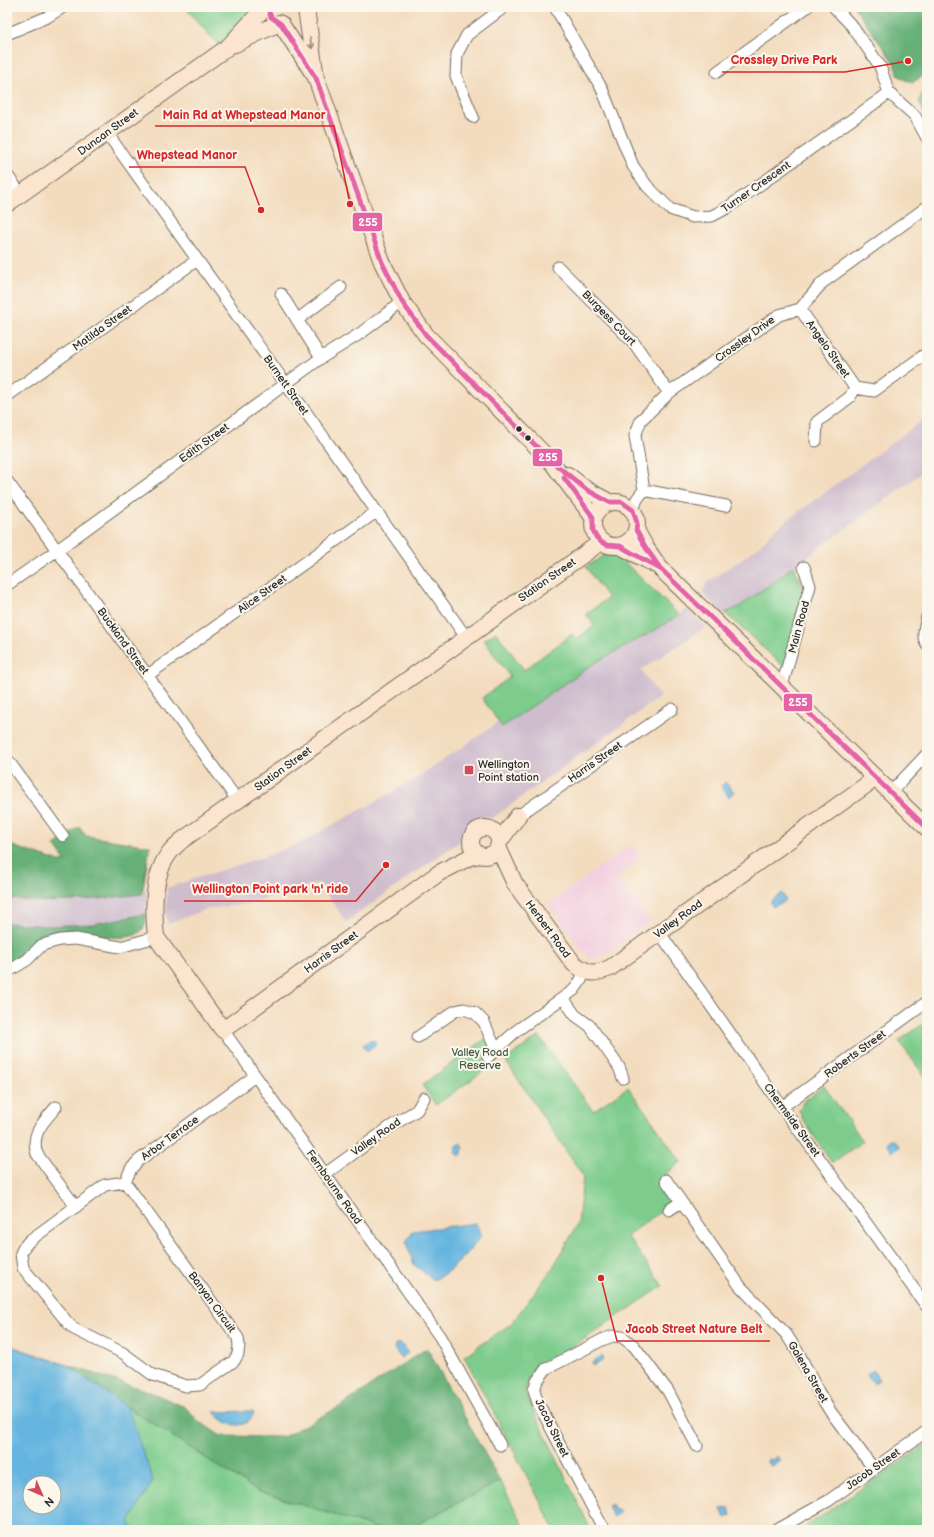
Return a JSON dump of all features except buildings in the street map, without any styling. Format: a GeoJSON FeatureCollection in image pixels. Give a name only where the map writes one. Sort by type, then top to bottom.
{"type":"FeatureCollection","features":[{"type":"Feature","properties":{"kind":"street"},"geometry":{"type":"LineString","coordinates":[[7,34],[48,17],[63,7]]}},
{"type":"Feature","properties":{"kind":"street"},"geometry":{"type":"LineString","coordinates":[[266,7],[271,17],[280,23],[316,78]]}},
{"type":"Feature","properties":{"kind":"street","name":"Duncan Street"},"geometry":{"type":"LineString","coordinates":[[228,47],[266,7]]}},
{"type":"Feature","properties":{"kind":"street"},"geometry":{"type":"LineString","coordinates":[[473,117],[456,76],[457,54],[467,35],[504,7]]}},
{"type":"Feature","properties":{"kind":"street","name":"Turner Crescent"},"geometry":{"type":"LineString","coordinates":[[555,7],[602,89],[633,166],[647,186],[670,209],[693,217],[712,216],[727,208],[888,92]]}},
{"type":"Feature","properties":{"kind":"street"},"geometry":{"type":"LineString","coordinates":[[717,72],[807,7]]}},
{"type":"Feature","properties":{"kind":"street"},"geometry":{"type":"LineString","coordinates":[[834,7],[852,26],[880,66],[888,92],[915,116],[927,138]]}},
{"type":"Feature","properties":{"kind":"street"},"geometry":{"type":"LineString","coordinates":[[306,8],[316,78],[382,262],[402,302],[426,335],[550,460],[587,490],[609,502]]}},
{"type":"Feature","properties":{"kind":"street","name":"Duncan Street"},"geometry":{"type":"LineString","coordinates":[[7,204],[228,47],[280,23],[288,24],[298,20],[303,15],[306,8]]}},
{"type":"Feature","properties":{"kind":"street","name":"Burnett Street"},"geometry":{"type":"LineString","coordinates":[[107,133],[466,637]]}},
{"type":"Feature","properties":{"kind":"street"},"geometry":{"type":"LineString","coordinates":[[7,175],[21,194]]}},
{"type":"Feature","properties":{"kind":"street"},"geometry":{"type":"LineString","coordinates":[[800,309],[822,283],[927,207]]}},
{"type":"Feature","properties":{"kind":"street","name":"Matilda Street"},"geometry":{"type":"LineString","coordinates":[[7,396],[197,260]]}},
{"type":"Feature","properties":{"kind":"street","name":"Burgess Court"},"geometry":{"type":"LineString","coordinates":[[558,267],[634,343],[669,393]]}},
{"type":"Feature","properties":{"kind":"street"},"geometry":{"type":"LineString","coordinates":[[297,320],[341,288]]}},
{"type":"Feature","properties":{"kind":"street"},"geometry":{"type":"LineString","coordinates":[[281,294],[321,358]]}},
{"type":"Feature","properties":{"kind":"street","name":"Edith Street"},"geometry":{"type":"LineString","coordinates":[[7,585],[321,358],[361,333],[402,302]]}},
{"type":"Feature","properties":{"kind":"street","name":"Angelo Street"},"geometry":{"type":"LineString","coordinates":[[800,309],[855,388]]}},
{"type":"Feature","properties":{"kind":"street","name":"Crossley Drive"},"geometry":{"type":"LineString","coordinates":[[644,490],[644,480],[635,436],[640,420],[669,393],[779,315],[800,309]]}},
{"type":"Feature","properties":{"kind":"street"},"geometry":{"type":"LineString","coordinates":[[816,441],[817,422],[850,397],[855,388],[874,391],[927,353]]}},
{"type":"Feature","properties":{"kind":"street"},"geometry":{"type":"LineString","coordinates":[[550,460],[593,517]]}},
{"type":"Feature","properties":{"kind":"street","name":"Buckland Street"},"geometry":{"type":"LineString","coordinates":[[7,481],[56,551],[148,675],[238,801]]}},
{"type":"Feature","properties":{"kind":"street"},"geometry":{"type":"LineString","coordinates":[[633,510],[637,499],[644,490],[726,506]]}},
{"type":"Feature","properties":{"kind":"street"},"geometry":{"type":"LineString","coordinates":[[620,546],[633,537],[636,530],[636,516],[633,510],[622,502],[609,502],[596,510],[593,517],[593,530],[596,537],[607,545],[620,546],[660,568]]}},
{"type":"Feature","properties":{"kind":"street","name":"Alice Street"},"geometry":{"type":"LineString","coordinates":[[148,675],[376,512]]}},
{"type":"Feature","properties":{"kind":"street"},"geometry":{"type":"LineString","coordinates":[[636,530],[660,568],[927,828]]}},
{"type":"Feature","properties":{"kind":"street","name":"Station Street"},"geometry":{"type":"LineString","coordinates":[[156,937],[155,919],[158,875],[169,853],[181,841],[601,542]]}},
{"type":"Feature","properties":{"kind":"street","name":"Main Road"},"geometry":{"type":"LineString","coordinates":[[782,686],[810,586],[804,567]]}},
{"type":"Feature","properties":{"kind":"street"},"geometry":{"type":"LineString","coordinates":[[927,617],[924,630],[925,642],[927,644]]}},
{"type":"Feature","properties":{"kind":"street","name":"Harris Street"},"geometry":{"type":"LineString","coordinates":[[489,829],[518,816],[672,709]]}},
{"type":"Feature","properties":{"kind":"street"},"geometry":{"type":"LineString","coordinates":[[891,792],[927,754]]}},
{"type":"Feature","properties":{"kind":"street"},"geometry":{"type":"LineString","coordinates":[[7,759],[63,836]]}},
{"type":"Feature","properties":{"kind":"street","name":"Valley Road"},"geometry":{"type":"LineString","coordinates":[[584,971],[597,974],[610,968],[876,778]]}},
{"type":"Feature","properties":{"kind":"street","name":"Harris Street"},"geometry":{"type":"LineString","coordinates":[[498,845],[518,816]]}},
{"type":"Feature","properties":{"kind":"street"},"geometry":{"type":"LineString","coordinates":[[489,829],[496,833],[498,845],[492,854],[482,856],[473,849],[472,839],[474,834],[479,830],[489,829]]}},
{"type":"Feature","properties":{"kind":"street","name":"Harris Street"},"geometry":{"type":"LineString","coordinates":[[222,1030],[439,873],[463,851],[472,839]]}},
{"type":"Feature","properties":{"kind":"street","name":"Herbert Road"},"geometry":{"type":"LineString","coordinates":[[498,845],[515,884]]}},
{"type":"Feature","properties":{"kind":"street","name":"Harris Street"},"geometry":{"type":"LineString","coordinates":[[439,873],[470,857],[482,856]]}},
{"type":"Feature","properties":{"kind":"street","name":"Herbert Road"},"geometry":{"type":"LineString","coordinates":[[482,856],[498,866],[515,884],[574,964],[584,971]]}},
{"type":"Feature","properties":{"kind":"street","name":"Chermside Street"},"geometry":{"type":"LineString","coordinates":[[659,932],[782,1107],[927,1307]]}},
{"type":"Feature","properties":{"kind":"street"},"geometry":{"type":"LineString","coordinates":[[7,972],[27,960],[42,945],[60,940],[76,939],[120,947],[156,937]]}},
{"type":"Feature","properties":{"kind":"street","name":"Fernbourne Road"},"geometry":{"type":"LineString","coordinates":[[156,937],[440,1337],[500,1445]]}},
{"type":"Feature","properties":{"kind":"street"},"geometry":{"type":"LineString","coordinates":[[418,1037],[456,1011],[464,1009],[475,1013],[484,1022],[492,1054],[516,1031],[574,990],[581,980],[584,971]]}},
{"type":"Feature","properties":{"kind":"street"},"geometry":{"type":"LineString","coordinates":[[563,998],[575,1015],[590,1026],[619,1067],[623,1078]]}},
{"type":"Feature","properties":{"kind":"street","name":"Roberts Street"},"geometry":{"type":"LineString","coordinates":[[782,1107],[927,1002]]}},
{"type":"Feature","properties":{"kind":"street","name":"Arbor Terrace"},"geometry":{"type":"LineString","coordinates":[[125,1182],[131,1169],[138,1161],[255,1076]]}},
{"type":"Feature","properties":{"kind":"street","name":"Valley Road"},"geometry":{"type":"LineString","coordinates":[[325,1174],[390,1127],[417,1110],[424,1098]]}},
{"type":"Feature","properties":{"kind":"street"},"geometry":{"type":"LineString","coordinates":[[56,1107],[40,1125],[34,1146],[37,1154],[76,1207],[106,1185],[125,1182]]}},
{"type":"Feature","properties":{"kind":"street","name":"Galena Street"},"geometry":{"type":"LineString","coordinates":[[666,1180],[740,1286],[786,1334],[799,1354],[830,1411],[874,1469]]}},
{"type":"Feature","properties":{"kind":"street","name":"Banyan Circuit"},"geometry":{"type":"LineString","coordinates":[[76,1207],[26,1244],[21,1253],[23,1268],[74,1329],[123,1353],[153,1376],[186,1386],[200,1385],[234,1361],[238,1354],[238,1338],[125,1182]]}},
{"type":"Feature","properties":{"kind":"street"},"geometry":{"type":"LineString","coordinates":[[669,1210],[681,1202]]}},
{"type":"Feature","properties":{"kind":"street","name":"Jacob Street"},"geometry":{"type":"LineString","coordinates":[[604,1530],[538,1403],[534,1390],[537,1380],[546,1369],[602,1340],[613,1336],[622,1337],[634,1346],[668,1391],[697,1446]]}},
{"type":"Feature","properties":{"kind":"street","name":"Jacob Street"},"geometry":{"type":"LineString","coordinates":[[776,1530],[828,1501],[927,1431]]}},
{"type":"Feature","properties":{"kind":"shaded area"},"geometry":{"type":"Polygon","coordinates":[[[927,417],[927,469],[739,607],[723,614],[702,593],[707,583],[757,548],[778,527],[927,417]]]}},
{"type":"Feature","properties":{"kind":"shaded area"},"geometry":{"type":"Polygon","coordinates":[[[667,604],[679,615],[687,608],[706,627],[641,670],[660,697],[494,817],[491,818],[486,816],[461,832],[462,835],[460,841],[346,922],[319,883],[246,904],[207,909],[168,924],[166,914],[166,888],[266,856],[298,844],[373,803],[420,776],[499,722],[502,727],[593,664],[667,604]]]}},
{"type":"Feature","properties":{"kind":"shaded area"},"geometry":{"type":"Polygon","coordinates":[[[632,844],[642,859],[617,876],[623,885],[626,886],[650,921],[604,955],[596,958],[589,957],[583,952],[548,904],[632,844]]]}},
{"type":"Feature","properties":{"kind":"shaded area"},"geometry":{"type":"Polygon","coordinates":[[[7,890],[71,895],[147,891],[146,914],[93,924],[49,926],[7,923],[7,890]]]}},
{"type":"Feature","properties":{"kind":"green space"},"geometry":{"type":"Polygon","coordinates":[[[185,7],[256,7],[218,45],[185,7]]]}},
{"type":"Feature","properties":{"kind":"green space"},"geometry":{"type":"Polygon","coordinates":[[[854,7],[927,7],[927,78],[923,76],[913,82],[905,80],[898,75],[894,63],[854,7]]]}},
{"type":"Feature","properties":{"kind":"green space"},"geometry":{"type":"Polygon","coordinates":[[[927,78],[927,120],[919,101],[926,86],[927,78]]]}},
{"type":"Feature","properties":{"kind":"green space"},"geometry":{"type":"Polygon","coordinates":[[[606,554],[619,557],[679,615],[593,664],[502,727],[482,698],[510,677],[484,640],[496,632],[524,670],[572,634],[576,639],[594,626],[586,614],[608,598],[586,567],[606,554]]]}},
{"type":"Feature","properties":{"kind":"green space"},"geometry":{"type":"Polygon","coordinates":[[[794,566],[803,590],[785,668],[725,613],[739,607],[794,566]]]}},
{"type":"Feature","properties":{"kind":"green space"},"geometry":{"type":"Polygon","coordinates":[[[79,827],[86,836],[150,846],[142,894],[58,902],[7,898],[7,844],[51,859],[66,862],[54,845],[79,827]]]}},
{"type":"Feature","properties":{"kind":"green space"},"geometry":{"type":"Polygon","coordinates":[[[146,914],[146,922],[144,927],[136,935],[113,937],[57,933],[47,935],[38,940],[24,954],[7,963],[7,923],[49,926],[93,924],[146,914]]]}},
{"type":"Feature","properties":{"kind":"green space"},"geometry":{"type":"Polygon","coordinates":[[[923,1024],[927,1029],[927,1080],[899,1041],[923,1024]]]}},
{"type":"Feature","properties":{"kind":"green space"},"geometry":{"type":"Polygon","coordinates":[[[539,1036],[593,1111],[628,1087],[681,1162],[659,1179],[674,1202],[627,1236],[663,1286],[529,1376],[525,1393],[591,1530],[555,1530],[464,1356],[511,1324],[552,1269],[578,1224],[583,1176],[505,1060],[539,1036]]]}},
{"type":"Feature","properties":{"kind":"green space","name":"Valley Road Reserve"},"geometry":{"type":"Polygon","coordinates":[[[488,1037],[503,1057],[436,1105],[422,1085],[488,1037]]]}},
{"type":"Feature","properties":{"kind":"green space"},"geometry":{"type":"Polygon","coordinates":[[[824,1086],[863,1141],[832,1163],[802,1118],[799,1110],[804,1101],[824,1086]]]}},
{"type":"Feature","properties":{"kind":"green space"},"geometry":{"type":"Polygon","coordinates":[[[7,1345],[67,1365],[127,1407],[257,1491],[383,1530],[7,1530],[7,1345]]]}},
{"type":"Feature","properties":{"kind":"green space"},"geometry":{"type":"Polygon","coordinates":[[[427,1348],[500,1481],[406,1530],[383,1530],[257,1491],[127,1407],[67,1365],[148,1391],[185,1407],[197,1420],[221,1436],[283,1437],[341,1406],[427,1348]]]}},
{"type":"Feature","properties":{"kind":"green space"},"geometry":{"type":"Polygon","coordinates":[[[927,1444],[927,1530],[801,1530],[802,1529],[927,1444]]]}},
{"type":"Feature","properties":{"kind":"green space"},"geometry":{"type":"Polygon","coordinates":[[[500,1481],[526,1530],[406,1530],[500,1481]]]}},
{"type":"Feature","properties":{"kind":"water"},"geometry":{"type":"Polygon","coordinates":[[[725,782],[734,792],[729,797],[721,786],[725,782]]]}},
{"type":"Feature","properties":{"kind":"water"},"geometry":{"type":"Polygon","coordinates":[[[782,893],[786,900],[783,903],[773,907],[770,902],[782,893]]]}},
{"type":"Feature","properties":{"kind":"water"},"geometry":{"type":"Polygon","coordinates":[[[372,1039],[377,1043],[367,1051],[363,1045],[372,1039]]]}},
{"type":"Feature","properties":{"kind":"water"},"geometry":{"type":"Polygon","coordinates":[[[890,1139],[894,1140],[899,1147],[892,1152],[886,1143],[890,1139]]]}},
{"type":"Feature","properties":{"kind":"water"},"geometry":{"type":"Polygon","coordinates":[[[460,1143],[463,1146],[462,1154],[459,1156],[455,1153],[457,1146],[460,1143]]]}},
{"type":"Feature","properties":{"kind":"water"},"geometry":{"type":"Polygon","coordinates":[[[476,1223],[481,1235],[477,1242],[466,1255],[441,1276],[434,1280],[414,1265],[406,1242],[413,1231],[476,1223]]]}},
{"type":"Feature","properties":{"kind":"water"},"geometry":{"type":"Polygon","coordinates":[[[396,1344],[401,1344],[408,1353],[401,1358],[394,1349],[396,1344]]]}},
{"type":"Feature","properties":{"kind":"water"},"geometry":{"type":"Polygon","coordinates":[[[7,1345],[67,1365],[127,1407],[153,1480],[129,1522],[134,1530],[7,1530],[7,1345]]]}},
{"type":"Feature","properties":{"kind":"water"},"geometry":{"type":"Polygon","coordinates":[[[602,1356],[604,1360],[593,1366],[591,1364],[594,1360],[602,1356]]]}},
{"type":"Feature","properties":{"kind":"water"},"geometry":{"type":"Polygon","coordinates":[[[873,1370],[879,1380],[874,1384],[867,1374],[873,1370]]]}},
{"type":"Feature","properties":{"kind":"water"},"geometry":{"type":"Polygon","coordinates":[[[253,1411],[254,1413],[250,1419],[241,1425],[235,1425],[224,1421],[214,1412],[253,1411]]]}},
{"type":"Feature","properties":{"kind":"water"},"geometry":{"type":"Polygon","coordinates":[[[777,1456],[780,1461],[772,1466],[769,1465],[767,1462],[768,1459],[772,1460],[777,1456]]]}},
{"type":"Feature","properties":{"kind":"water"},"geometry":{"type":"Polygon","coordinates":[[[612,1504],[614,1509],[620,1511],[620,1513],[613,1517],[608,1506],[612,1504]]]}},
{"type":"Feature","properties":{"kind":"water"},"geometry":{"type":"Polygon","coordinates":[[[726,1507],[727,1509],[729,1507],[731,1515],[725,1518],[721,1509],[726,1507]]]}},
{"type":"Feature","properties":{"kind":"waterway"},"geometry":{"type":"LineString","coordinates":[[922,7],[927,10]]}},
{"type":"Feature","properties":{"kind":"transit line","name":"255"},"geometry":{"type":"LineString","coordinates":[[267,7],[271,17],[281,24],[316,78],[382,262],[402,302],[426,335],[550,460],[587,490],[609,502],[622,502],[633,510],[637,523],[636,530],[660,568],[927,828]]}},
{"type":"Feature","properties":{"kind":"transit line","name":"255"},"geometry":{"type":"LineString","coordinates":[[564,478],[593,517],[593,530],[596,537],[601,542],[607,545],[620,546],[662,570]]}},
{"type":"Feature","properties":{"kind":"place","name":"Crossley Drive Park"},"geometry":{"type":"Point","coordinates":[908,61]}},
{"type":"Feature","properties":{"kind":"place","name":"Main Rd at Whepstead Manor"},"geometry":{"type":"Point","coordinates":[350,204]}},
{"type":"Feature","properties":{"kind":"place","name":"Whepstead Manor"},"geometry":{"type":"Point","coordinates":[261,210]}},
{"type":"Feature","properties":{"kind":"place","name":"Wellington Point station"},"geometry":{"type":"Point","coordinates":[469,770]}},
{"type":"Feature","properties":{"kind":"place","name":"Wellington Point park 'n' ride"},"geometry":{"type":"Point","coordinates":[386,865]}},
{"type":"Feature","properties":{"kind":"place","name":"Jacob Street Nature Belt"},"geometry":{"type":"Point","coordinates":[601,1278]}}]}
